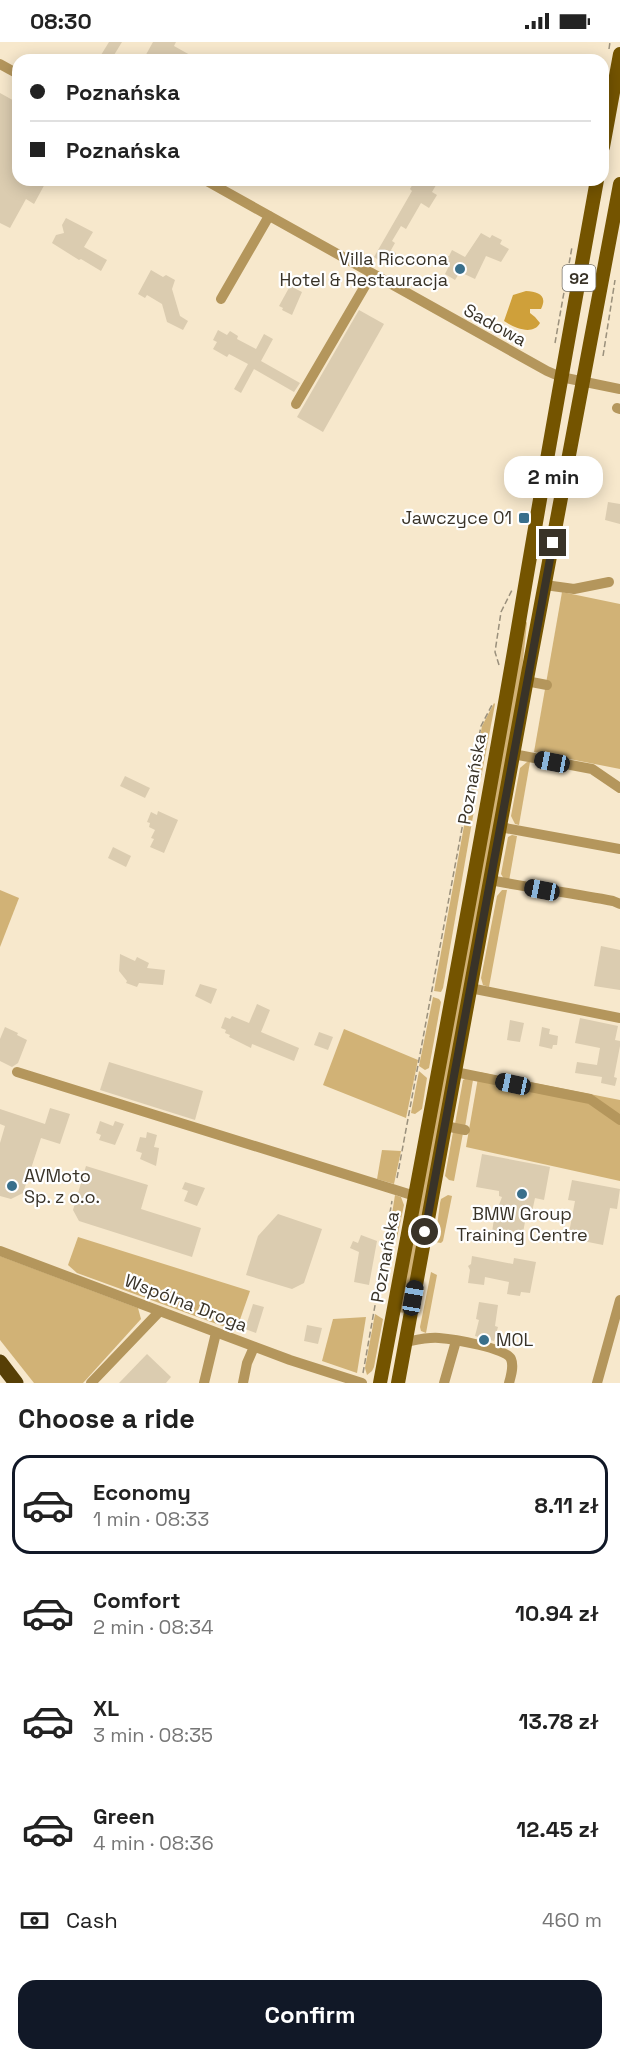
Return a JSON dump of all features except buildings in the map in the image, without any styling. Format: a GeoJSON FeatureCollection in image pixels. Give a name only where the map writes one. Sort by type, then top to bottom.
{"type":"FeatureCollection","features":[{"type":"Feature","properties":{"kind":"highway"},"geometry":{"type":"LineString","coordinates":[[0,1362],[16,1383]]}},
{"type":"Feature","properties":{"kind":"main road"},"geometry":{"type":"LineString","coordinates":[[609,114],[620,54]]}},
{"type":"Feature","properties":{"kind":"main road","name":"Poznańska"},"geometry":{"type":"LineString","coordinates":[[398,1383],[526,681],[620,184]]}},
{"type":"Feature","properties":{"kind":"main road","name":"Poznańska"},"geometry":{"type":"LineString","coordinates":[[380,1383],[514,651],[596,186]]}},
{"type":"Feature","properties":{"kind":"street","name":"Sadowa"},"geometry":{"type":"LineString","coordinates":[[216,186],[520,357],[561,377],[620,389]]}},
{"type":"Feature","properties":{"kind":"street"},"geometry":{"type":"LineString","coordinates":[[221,299],[269,216]]}},
{"type":"Feature","properties":{"kind":"street"},"geometry":{"type":"LineString","coordinates":[[296,404],[372,274]]}},
{"type":"Feature","properties":{"kind":"street"},"geometry":{"type":"LineString","coordinates":[[545,585],[574,589],[609,582]]}},
{"type":"Feature","properties":{"kind":"street"},"geometry":{"type":"LineString","coordinates":[[526,681],[547,685]]}},
{"type":"Feature","properties":{"kind":"street"},"geometry":{"type":"LineString","coordinates":[[513,754],[592,769],[620,788]]}},
{"type":"Feature","properties":{"kind":"street"},"geometry":{"type":"LineString","coordinates":[[500,827],[620,849]]}},
{"type":"Feature","properties":{"kind":"street"},"geometry":{"type":"LineString","coordinates":[[490,880],[578,894],[620,904]]}},
{"type":"Feature","properties":{"kind":"street"},"geometry":{"type":"LineString","coordinates":[[470,988],[620,1018]]}},
{"type":"Feature","properties":{"kind":"street"},"geometry":{"type":"LineString","coordinates":[[17,1072],[415,1196]]}},
{"type":"Feature","properties":{"kind":"street"},"geometry":{"type":"LineString","coordinates":[[455,1072],[590,1099],[620,1120]]}},
{"type":"Feature","properties":{"kind":"street"},"geometry":{"type":"LineString","coordinates":[[445,1126],[465,1130]]}},
{"type":"Feature","properties":{"kind":"street","name":"Wspólna Droga"},"geometry":{"type":"LineString","coordinates":[[0,1251],[254,1347],[362,1383]]}},
{"type":"Feature","properties":{"kind":"street"},"geometry":{"type":"LineString","coordinates":[[597,1383],[620,1300]]}},
{"type":"Feature","properties":{"kind":"street"},"geometry":{"type":"LineString","coordinates":[[91,1383],[159,1312]]}},
{"type":"Feature","properties":{"kind":"street"},"geometry":{"type":"LineString","coordinates":[[204,1383],[216,1333]]}},
{"type":"Feature","properties":{"kind":"street"},"geometry":{"type":"LineString","coordinates":[[406,1342],[438,1338],[507,1353],[511,1359],[512,1372],[509,1383]]}},
{"type":"Feature","properties":{"kind":"street"},"geometry":{"type":"LineString","coordinates":[[444,1383],[456,1341]]}},
{"type":"Feature","properties":{"kind":"street"},"geometry":{"type":"LineString","coordinates":[[243,1383],[247,1363],[254,1347]]}},
{"type":"Feature","properties":{"kind":"path"},"geometry":{"type":"LineString","coordinates":[[555,346],[555,334],[572,246]]}},
{"type":"Feature","properties":{"kind":"path"},"geometry":{"type":"LineString","coordinates":[[603,356],[615,293],[615,277]]}},
{"type":"Feature","properties":{"kind":"path"},"geometry":{"type":"LineString","coordinates":[[500,672],[495,652],[501,612],[511,591]]}},
{"type":"Feature","properties":{"kind":"path"},"geometry":{"type":"LineString","coordinates":[[362,1383],[395,1190],[481,726],[495,698]]}},
{"type":"Feature","properties":{"kind":"shaded area"},"geometry":{"type":"Polygon","coordinates":[[[526,291],[538,293],[543,300],[541,309],[530,309],[530,313],[540,323],[537,327],[528,330],[504,321],[513,295],[526,291]]]}},
{"type":"Feature","properties":{"kind":"shaded area"},"geometry":{"type":"Polygon","coordinates":[[[562,592],[620,604],[620,769],[534,752],[562,592]]]}},
{"type":"Feature","properties":{"kind":"shaded area"},"geometry":{"type":"Polygon","coordinates":[[[527,622],[521,680],[405,1313],[398,1312],[525,623],[527,622]]]}},
{"type":"Feature","properties":{"kind":"shaded area"},"geometry":{"type":"Polygon","coordinates":[[[494,703],[481,778],[474,769],[482,726],[494,703]]]}},
{"type":"Feature","properties":{"kind":"shaded area"},"geometry":{"type":"Polygon","coordinates":[[[530,762],[519,825],[515,824],[511,816],[520,768],[530,762]]]}},
{"type":"Feature","properties":{"kind":"shaded area"},"geometry":{"type":"Polygon","coordinates":[[[472,782],[476,799],[443,988],[441,992],[434,991],[472,782]]]}},
{"type":"Feature","properties":{"kind":"shaded area"},"geometry":{"type":"Polygon","coordinates":[[[517,836],[509,881],[501,874],[508,837],[517,836]]]}},
{"type":"Feature","properties":{"kind":"shaded area"},"geometry":{"type":"Polygon","coordinates":[[[0,890],[19,898],[0,947],[0,890]]]}},
{"type":"Feature","properties":{"kind":"shaded area"},"geometry":{"type":"Polygon","coordinates":[[[502,890],[507,890],[489,987],[483,985],[481,978],[497,896],[502,890]]]}},
{"type":"Feature","properties":{"kind":"shaded area"},"geometry":{"type":"Polygon","coordinates":[[[433,997],[441,1002],[429,1068],[425,1070],[419,1066],[433,997]]]}},
{"type":"Feature","properties":{"kind":"shaded area"},"geometry":{"type":"Polygon","coordinates":[[[344,1029],[418,1060],[406,1118],[323,1085],[344,1029]]]}},
{"type":"Feature","properties":{"kind":"shaded area"},"geometry":{"type":"Polygon","coordinates":[[[419,1071],[427,1078],[422,1109],[415,1114],[411,1113],[419,1071]]]}},
{"type":"Feature","properties":{"kind":"shaded area"},"geometry":{"type":"Polygon","coordinates":[[[479,1072],[620,1100],[620,1181],[466,1147],[479,1072]]]}},
{"type":"Feature","properties":{"kind":"shaded area"},"geometry":{"type":"Polygon","coordinates":[[[467,1078],[473,1080],[465,1127],[455,1124],[463,1080],[467,1078]]]}},
{"type":"Feature","properties":{"kind":"shaded area"},"geometry":{"type":"Polygon","coordinates":[[[453,1132],[463,1133],[454,1181],[445,1176],[453,1132]]]}},
{"type":"Feature","properties":{"kind":"shaded area"},"geometry":{"type":"Polygon","coordinates":[[[382,1150],[401,1151],[394,1184],[377,1179],[382,1150]]]}},
{"type":"Feature","properties":{"kind":"shaded area"},"geometry":{"type":"Polygon","coordinates":[[[395,1195],[401,1197],[404,1205],[397,1238],[394,1240],[388,1239],[395,1195]]]}},
{"type":"Feature","properties":{"kind":"shaded area"},"geometry":{"type":"Polygon","coordinates":[[[448,1195],[452,1196],[443,1241],[435,1242],[441,1199],[448,1195]]]}},
{"type":"Feature","properties":{"kind":"shaded area"},"geometry":{"type":"Polygon","coordinates":[[[78,1237],[250,1291],[236,1331],[77,1273],[68,1265],[78,1237]]]}},
{"type":"Feature","properties":{"kind":"shaded area"},"geometry":{"type":"Polygon","coordinates":[[[0,1256],[138,1308],[141,1319],[83,1383],[34,1383],[0,1340],[0,1256]]]}},
{"type":"Feature","properties":{"kind":"shaded area"},"geometry":{"type":"Polygon","coordinates":[[[431,1272],[437,1275],[426,1333],[421,1331],[420,1327],[431,1272]]]}},
{"type":"Feature","properties":{"kind":"shaded area"},"geometry":{"type":"Polygon","coordinates":[[[375,1314],[383,1319],[374,1367],[367,1375],[365,1368],[375,1314]]]}},
{"type":"Feature","properties":{"kind":"shaded area"},"geometry":{"type":"Polygon","coordinates":[[[366,1317],[357,1373],[322,1361],[333,1319],[366,1317]]]}},
{"type":"Feature","properties":{"kind":"place","name":"Villa Riccona Hotel & Restauracja"},"geometry":{"type":"Point","coordinates":[460,269]}},
{"type":"Feature","properties":{"kind":"place","name":"Jawczyce 01"},"geometry":{"type":"Point","coordinates":[524,518]}},
{"type":"Feature","properties":{"kind":"place","name":"AVMoto Sp. z o.o."},"geometry":{"type":"Point","coordinates":[12,1186]}},
{"type":"Feature","properties":{"kind":"place","name":"BMW Group Training Centre"},"geometry":{"type":"Point","coordinates":[522,1194]}},
{"type":"Feature","properties":{"kind":"place","name":"MOL"},"geometry":{"type":"Point","coordinates":[484,1340]}},
{"type":"Feature","properties":{"kind":"route"},"geometry":{"type":"LineString","coordinates":[[425,1232],[553,543]]}}]}
